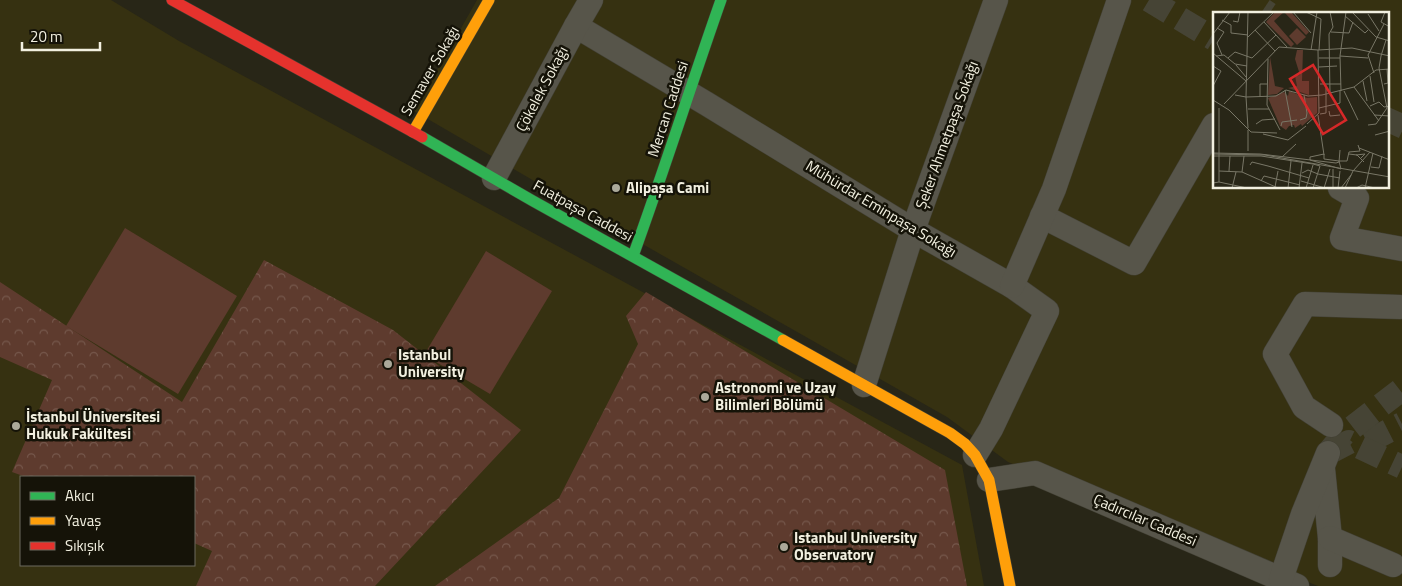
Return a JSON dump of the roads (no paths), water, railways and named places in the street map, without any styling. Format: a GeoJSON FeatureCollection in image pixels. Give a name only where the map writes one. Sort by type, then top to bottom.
{"type":"FeatureCollection","features":[{"type":"Feature","properties":{"kind":"main road","name":"Fuatpaşa Caddesi"},"geometry":{"type":"LineString","coordinates":[[172,0],[413,132],[950,433],[965,444],[975,455],[990,480]]}},
{"type":"Feature","properties":{"kind":"main road","name":"Semaver Sokağı"},"geometry":{"type":"LineString","coordinates":[[413,132],[489,0]]}},
{"type":"Feature","properties":{"kind":"main road","name":"Mercan Caddesi"},"geometry":{"type":"LineString","coordinates":[[633,256],[660,181],[715,2]]}},
{"type":"Feature","properties":{"kind":"main road"},"geometry":{"type":"LineString","coordinates":[[990,480],[1010,586]]}},
{"type":"Feature","properties":{"kind":"street","name":"Çökelek Sokağı"},"geometry":{"type":"LineString","coordinates":[[494,178],[591,0]]}},
{"type":"Feature","properties":{"kind":"street","name":"Şeker Ahmetpaşa Sokağı"},"geometry":{"type":"LineString","coordinates":[[864,385],[913,230],[996,0]]}},
{"type":"Feature","properties":{"kind":"street"},"geometry":{"type":"LineString","coordinates":[[1012,286],[1054,189],[1119,0]]}},
{"type":"Feature","properties":{"kind":"street","name":"Mühürdar Eminpaşa Sokağı"},"geometry":{"type":"LineString","coordinates":[[576,26],[913,230],[1012,286],[1047,311],[991,429],[975,455]]}},
{"type":"Feature","properties":{"kind":"street"},"geometry":{"type":"LineString","coordinates":[[1042,216],[1134,263],[1213,127]]}},
{"type":"Feature","properties":{"kind":"street"},"geometry":{"type":"LineString","coordinates":[[1342,189],[1357,198],[1342,238],[1402,249]]}},
{"type":"Feature","properties":{"kind":"street"},"geometry":{"type":"LineString","coordinates":[[1331,425],[1304,406],[1274,354],[1305,304],[1400,307]]}},
{"type":"Feature","properties":{"kind":"street"},"geometry":{"type":"LineString","coordinates":[[1289,583],[1303,514],[1325,459],[1330,565]]}},
{"type":"Feature","properties":{"kind":"street","name":"Çadırcılar Caddesi"},"geometry":{"type":"LineString","coordinates":[[990,480],[1035,473],[1289,583]]}},
{"type":"Feature","properties":{"kind":"street"},"geometry":{"type":"LineString","coordinates":[[1330,538],[1393,565]]}},
{"type":"Feature","properties":{"kind":"tunnel"},"geometry":{"type":"LineString","coordinates":[[1149,0],[1213,38]]}},
{"type":"Feature","properties":{"kind":"tunnel"},"geometry":{"type":"LineString","coordinates":[[1390,129],[1402,102]]}},
{"type":"Feature","properties":{"kind":"tunnel"},"geometry":{"type":"LineString","coordinates":[[1328,453],[1344,434],[1402,389]]}},
{"type":"Feature","properties":{"kind":"tunnel"},"geometry":{"type":"LineString","coordinates":[[1367,442],[1402,424]]}},
{"type":"Feature","properties":{"kind":"tunnel"},"geometry":{"type":"LineString","coordinates":[[1328,453],[1349,442],[1402,467]]}},
{"type":"Feature","properties":{"kind":"place","name":"Alipaşa Cami"},"geometry":{"type":"Point","coordinates":[616,188]}},
{"type":"Feature","properties":{"kind":"place","name":"Istanbul University"},"geometry":{"type":"Point","coordinates":[388,364]}},
{"type":"Feature","properties":{"kind":"place","name":"Astronomi ve Uzay Bilimleri Bölümü"},"geometry":{"type":"Point","coordinates":[705,397]}},
{"type":"Feature","properties":{"kind":"place","name":"İstanbul Üniversitesi Hukuk Fakültesi"},"geometry":{"type":"Point","coordinates":[16,426]}},
{"type":"Feature","properties":{"kind":"place","name":"Istanbul University Observatory"},"geometry":{"type":"Point","coordinates":[784,547]}}]}
